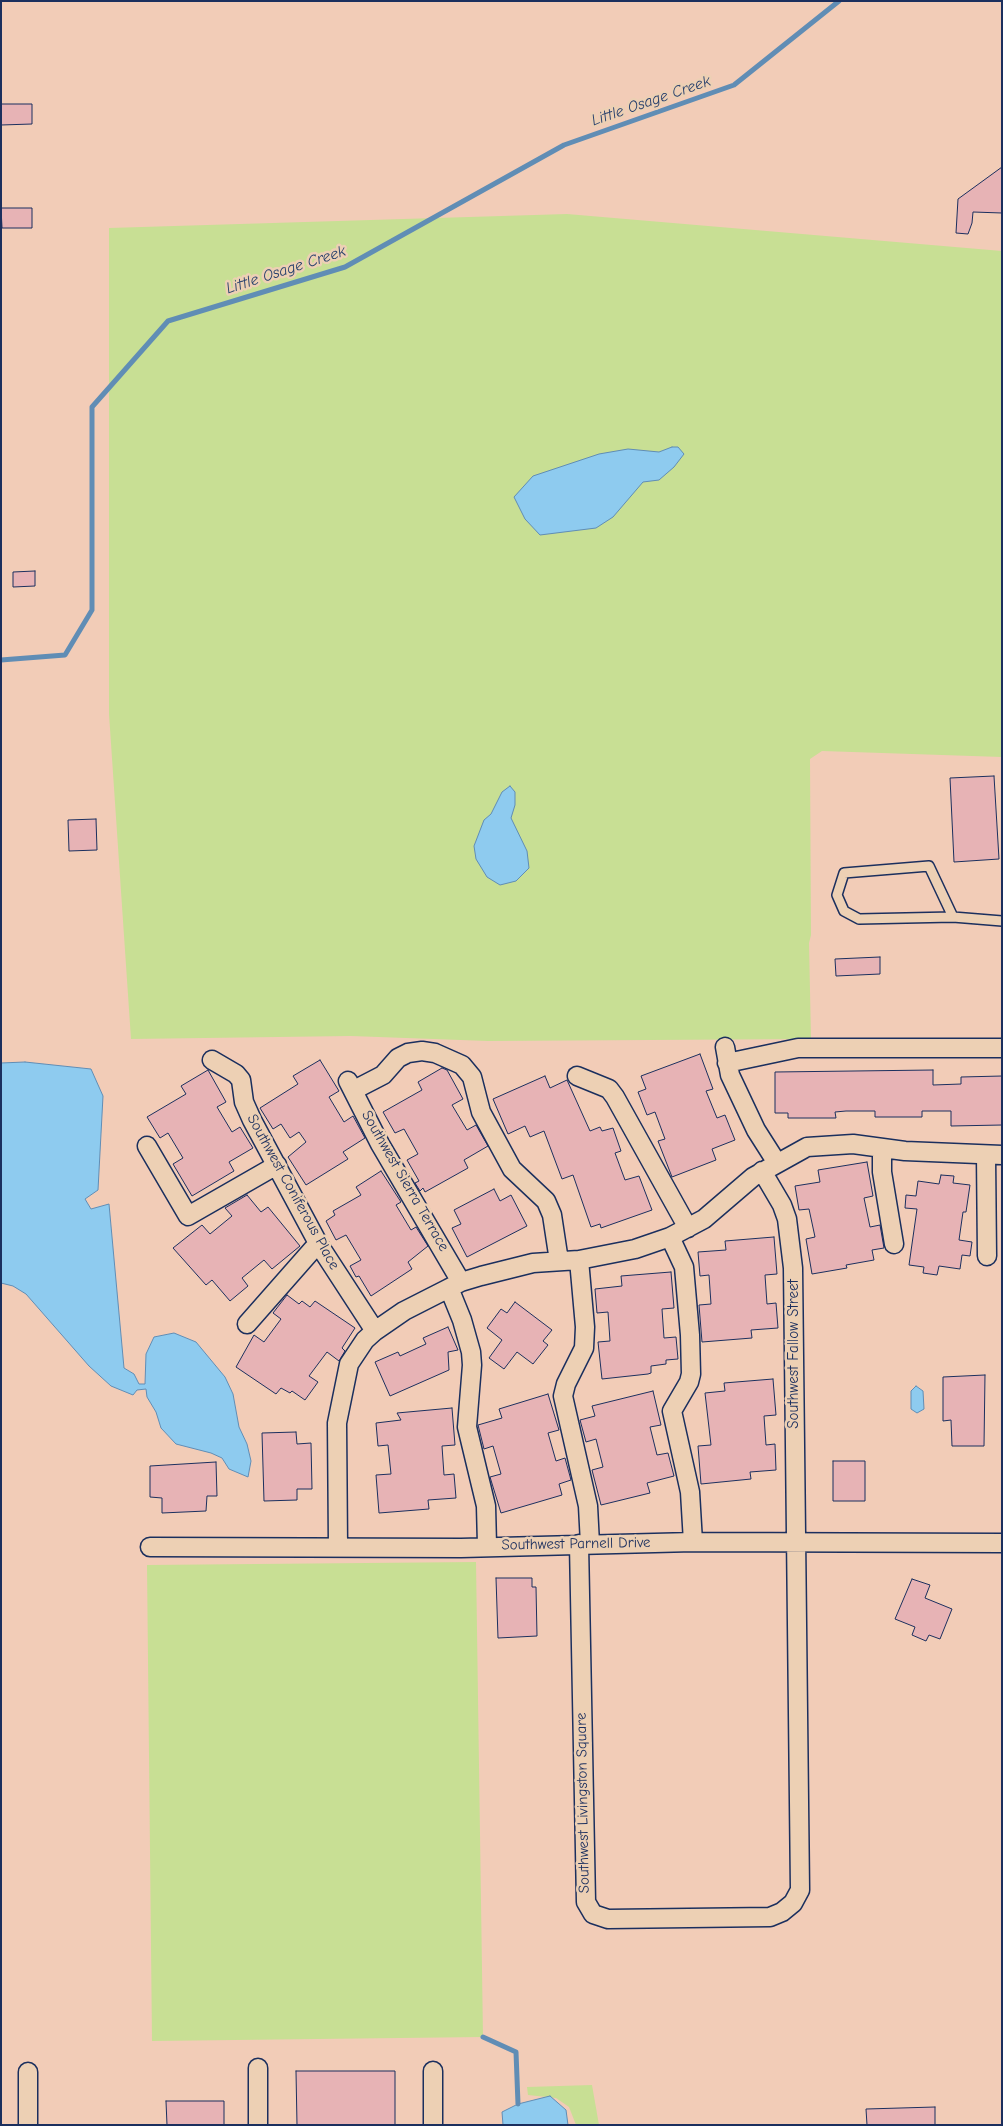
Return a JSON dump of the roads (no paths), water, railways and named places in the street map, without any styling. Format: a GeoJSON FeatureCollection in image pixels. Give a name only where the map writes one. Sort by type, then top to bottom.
{"type":"FeatureCollection","features":[{"type":"Feature","properties":{"kind":"street","name":"Southwest Fallow Street"},"geometry":{"type":"LineString","coordinates":[[796,1543],[792,1241],[782,1204],[756,1130],[730,1075],[726,1055],[798,1048],[1002,1048]]}},
{"type":"Feature","properties":{"kind":"street","name":"Southwest Sierra Terrace"},"geometry":{"type":"LineString","coordinates":[[487,1545],[485,1500],[468,1427],[472,1365],[455,1285],[351,1085],[383,1075],[398,1058],[408,1052],[422,1051],[435,1053],[462,1065],[472,1077],[481,1112],[512,1169],[546,1200],[552,1214],[559,1261]]}},
{"type":"Feature","properties":{"kind":"street","name":"Southwest Coniferous Place"},"geometry":{"type":"LineString","coordinates":[[212,1060],[236,1074],[241,1080],[244,1102],[277,1165],[320,1245],[375,1331]]}},
{"type":"Feature","properties":{"kind":"street"},"geometry":{"type":"LineString","coordinates":[[577,1076],[609,1089],[615,1097],[688,1228]]}},
{"type":"Feature","properties":{"kind":"street"},"geometry":{"type":"LineString","coordinates":[[338,1546],[337,1423],[349,1364],[365,1340],[375,1331],[404,1312],[455,1285],[533,1263],[579,1260],[635,1249],[670,1237],[704,1219],[769,1167],[807,1147],[853,1144],[882,1148],[994,1156],[987,1256]]}},
{"type":"Feature","properties":{"kind":"street"},"geometry":{"type":"LineString","coordinates":[[147,1146],[188,1216],[277,1165]]}},
{"type":"Feature","properties":{"kind":"street"},"geometry":{"type":"LineString","coordinates":[[882,1148],[882,1172],[894,1244]]}},
{"type":"Feature","properties":{"kind":"street"},"geometry":{"type":"LineString","coordinates":[[670,1237],[684,1267],[690,1335],[691,1374],[689,1382],[672,1411],[690,1492],[694,1542]]}},
{"type":"Feature","properties":{"kind":"street"},"geometry":{"type":"LineString","coordinates":[[247,1324],[314,1248],[320,1245]]}},
{"type":"Feature","properties":{"kind":"street","name":"Southwest Livingston Square"},"geometry":{"type":"LineString","coordinates":[[579,1260],[585,1327],[584,1348],[566,1384],[563,1396],[588,1506],[585,1544],[584,1884],[586,1902],[594,1914],[608,1920],[770,1917],[782,1912],[793,1903],[800,1890],[796,1543]]}},
{"type":"Feature","properties":{"kind":"street","name":"Southwest Parnell Drive"},"geometry":{"type":"LineString","coordinates":[[150,1547],[338,1546],[461,1548],[487,1545],[694,1542],[1002,1543]]}},
{"type":"Feature","properties":{"kind":"street"},"geometry":{"type":"LineString","coordinates":[[258,2068],[258,2125]]}},
{"type":"Feature","properties":{"kind":"street"},"geometry":{"type":"LineString","coordinates":[[433,2071],[433,2125]]}},
{"type":"Feature","properties":{"kind":"street"},"geometry":{"type":"LineString","coordinates":[[28,2072],[28,2125]]}},
{"type":"Feature","properties":{"kind":"lane"},"geometry":{"type":"LineString","coordinates":[[953,917],[929,866],[844,873],[837,895],[844,911],[859,918],[953,917],[1002,921]]}},
{"type":"Feature","properties":{"kind":"water"},"geometry":{"type":"Polygon","coordinates":[[[672,447],[678,447],[684,454],[674,467],[659,480],[643,482],[613,517],[596,528],[540,535],[525,519],[514,497],[533,476],[599,454],[628,449],[659,452],[672,447]]]}},
{"type":"Feature","properties":{"kind":"water"},"geometry":{"type":"Polygon","coordinates":[[[510,786],[515,792],[515,805],[511,818],[527,851],[529,868],[516,881],[500,885],[487,877],[476,859],[474,846],[484,820],[491,814],[502,792],[510,786]]]}},
{"type":"Feature","properties":{"kind":"water"},"geometry":{"type":"Polygon","coordinates":[[[25,1062],[91,1069],[103,1096],[98,1190],[85,1199],[91,1209],[109,1204],[124,1368],[134,1374],[139,1384],[145,1384],[146,1354],[154,1337],[174,1333],[196,1342],[225,1377],[233,1394],[239,1427],[247,1444],[251,1461],[248,1477],[229,1469],[222,1458],[211,1453],[176,1444],[161,1428],[156,1412],[147,1397],[146,1389],[137,1390],[133,1395],[111,1386],[89,1366],[26,1294],[13,1286],[1,1283],[1,1063],[25,1062]]]}},
{"type":"Feature","properties":{"kind":"water"},"geometry":{"type":"Polygon","coordinates":[[[916,1386],[923,1391],[924,1409],[917,1413],[911,1409],[911,1391],[916,1386]]]}},
{"type":"Feature","properties":{"kind":"water"},"geometry":{"type":"Polygon","coordinates":[[[550,2096],[566,2110],[568,2125],[503,2125],[502,2112],[518,2104],[550,2096]]]}},
{"type":"Feature","properties":{"kind":"waterway","name":"Little Osage Creek"},"geometry":{"type":"LineString","coordinates":[[1,660],[65,655],[92,610],[92,407],[168,321],[345,267],[564,145],[734,85],[839,1]]}},
{"type":"Feature","properties":{"kind":"waterway"},"geometry":{"type":"LineString","coordinates":[[483,2037],[516,2052],[518,2104]]}}]}
